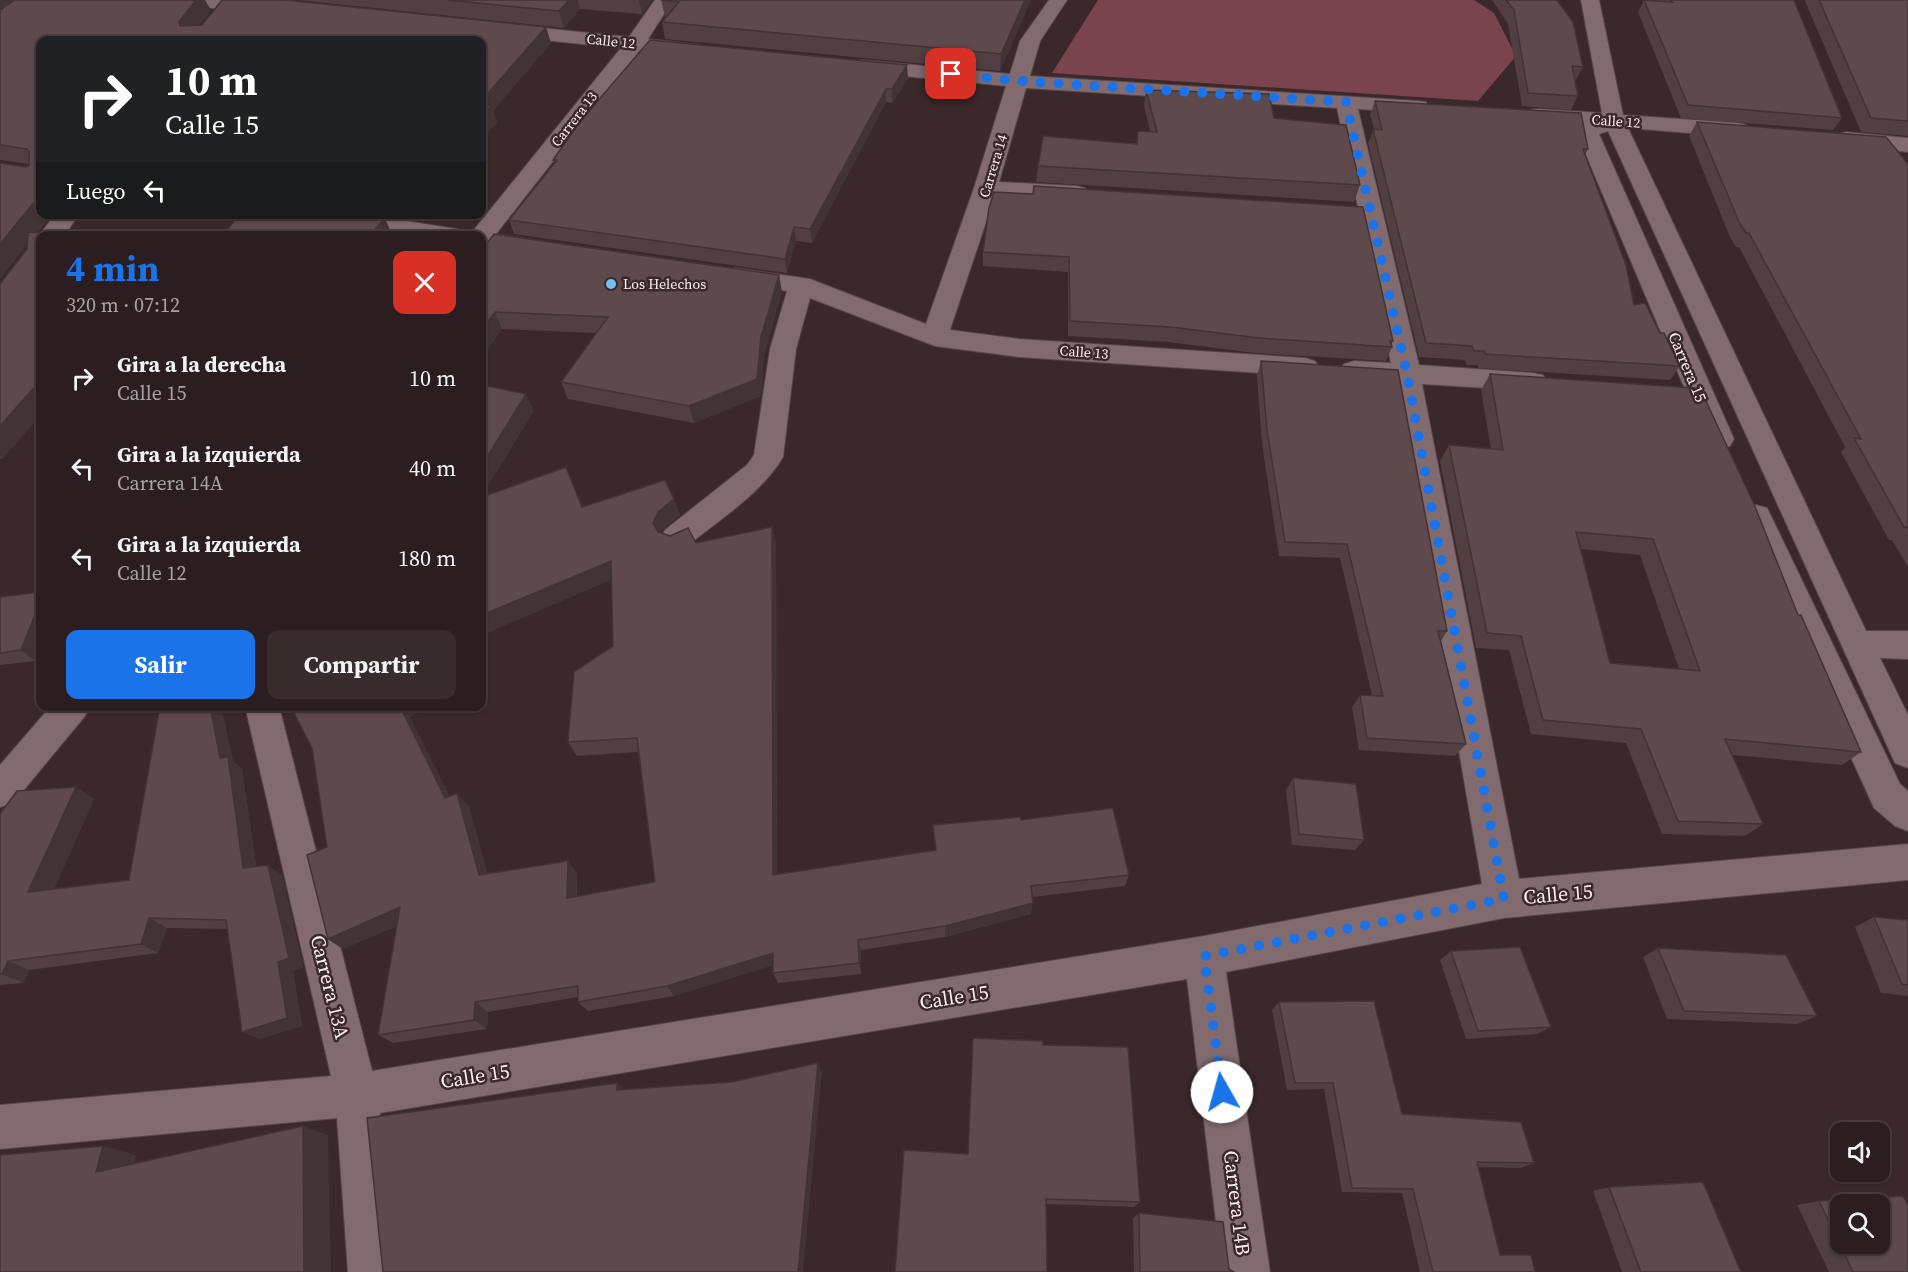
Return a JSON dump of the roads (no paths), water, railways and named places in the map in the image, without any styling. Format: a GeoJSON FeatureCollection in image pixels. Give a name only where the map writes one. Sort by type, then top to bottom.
{"type":"FeatureCollection","features":[{"type":"Feature","properties":{"kind":"street"},"geometry":{"type":"LineString","coordinates":[[176,0],[271,4]]}},
{"type":"Feature","properties":{"kind":"street","name":"Carrera 13"},"geometry":{"type":"LineString","coordinates":[[486,232],[634,44],[664,0]]}},
{"type":"Feature","properties":{"kind":"street","name":"Carrera 14"},"geometry":{"type":"LineString","coordinates":[[935,337],[986,188],[1030,41],[1058,0]]}},
{"type":"Feature","properties":{"kind":"street"},"geometry":{"type":"LineString","coordinates":[[1590,0],[1614,121],[1908,752]]}},
{"type":"Feature","properties":{"kind":"street"},"geometry":{"type":"LineString","coordinates":[[214,22],[230,1]]}},
{"type":"Feature","properties":{"kind":"street","name":"Calle 12"},"geometry":{"type":"LineString","coordinates":[[482,28],[716,52]]}},
{"type":"Feature","properties":{"kind":"street"},"geometry":{"type":"LineString","coordinates":[[844,64],[1019,81],[1439,108]]}},
{"type":"Feature","properties":{"kind":"street"},"geometry":{"type":"LineString","coordinates":[[1346,102],[1358,211],[1407,374],[1504,899]]}},
{"type":"Feature","properties":{"kind":"street","name":"Calle 12"},"geometry":{"type":"LineString","coordinates":[[1521,114],[1755,132]]}},
{"type":"Feature","properties":{"kind":"street"},"geometry":{"type":"LineString","coordinates":[[1841,118],[1850,139]]}},
{"type":"Feature","properties":{"kind":"street","name":"Carrera 15"},"geometry":{"type":"LineString","coordinates":[[1614,121],[1587,131],[1687,393],[1730,459]]}},
{"type":"Feature","properties":{"kind":"street"},"geometry":{"type":"LineString","coordinates":[[1826,137],[1884,143],[1905,155]]}},
{"type":"Feature","properties":{"kind":"street"},"geometry":{"type":"LineString","coordinates":[[986,188],[1094,194]]}},
{"type":"Feature","properties":{"kind":"street"},"geometry":{"type":"LineString","coordinates":[[55,231],[64,219]]}},
{"type":"Feature","properties":{"kind":"street"},"geometry":{"type":"LineString","coordinates":[[346,219],[424,231]]}},
{"type":"Feature","properties":{"kind":"street"},"geometry":{"type":"LineString","coordinates":[[486,238],[552,249]]}},
{"type":"Feature","properties":{"kind":"street","name":"Calle 13"},"geometry":{"type":"LineString","coordinates":[[706,272],[801,285],[935,337],[1019,348],[1559,384]]}},
{"type":"Feature","properties":{"kind":"street"},"geometry":{"type":"LineString","coordinates":[[676,538],[757,473],[768,457],[783,349],[801,285]]}},
{"type":"Feature","properties":{"kind":"street"},"geometry":{"type":"LineString","coordinates":[[1745,492],[1887,796],[1908,813]]}},
{"type":"Feature","properties":{"kind":"street"},"geometry":{"type":"LineString","coordinates":[[1856,644],[1908,645]]}},
{"type":"Feature","properties":{"kind":"street"},"geometry":{"type":"LineString","coordinates":[[0,791],[69,711]]}},
{"type":"Feature","properties":{"kind":"street","name":"Carrera 13A"},"geometry":{"type":"LineString","coordinates":[[263,711],[357,1095],[372,1272]]}},
{"type":"Feature","properties":{"kind":"street","name":"Calle 15"},"geometry":{"type":"LineString","coordinates":[[0,1128],[357,1095],[1204,956],[1504,899],[1908,862]]}},
{"type":"Feature","properties":{"kind":"street","name":"Carrera 14B"},"geometry":{"type":"LineString","coordinates":[[1204,956],[1246,1272]]}},
{"type":"Feature","properties":{"kind":"place","name":"Los Helechos"},"geometry":{"type":"Point","coordinates":[611,284]}}]}
